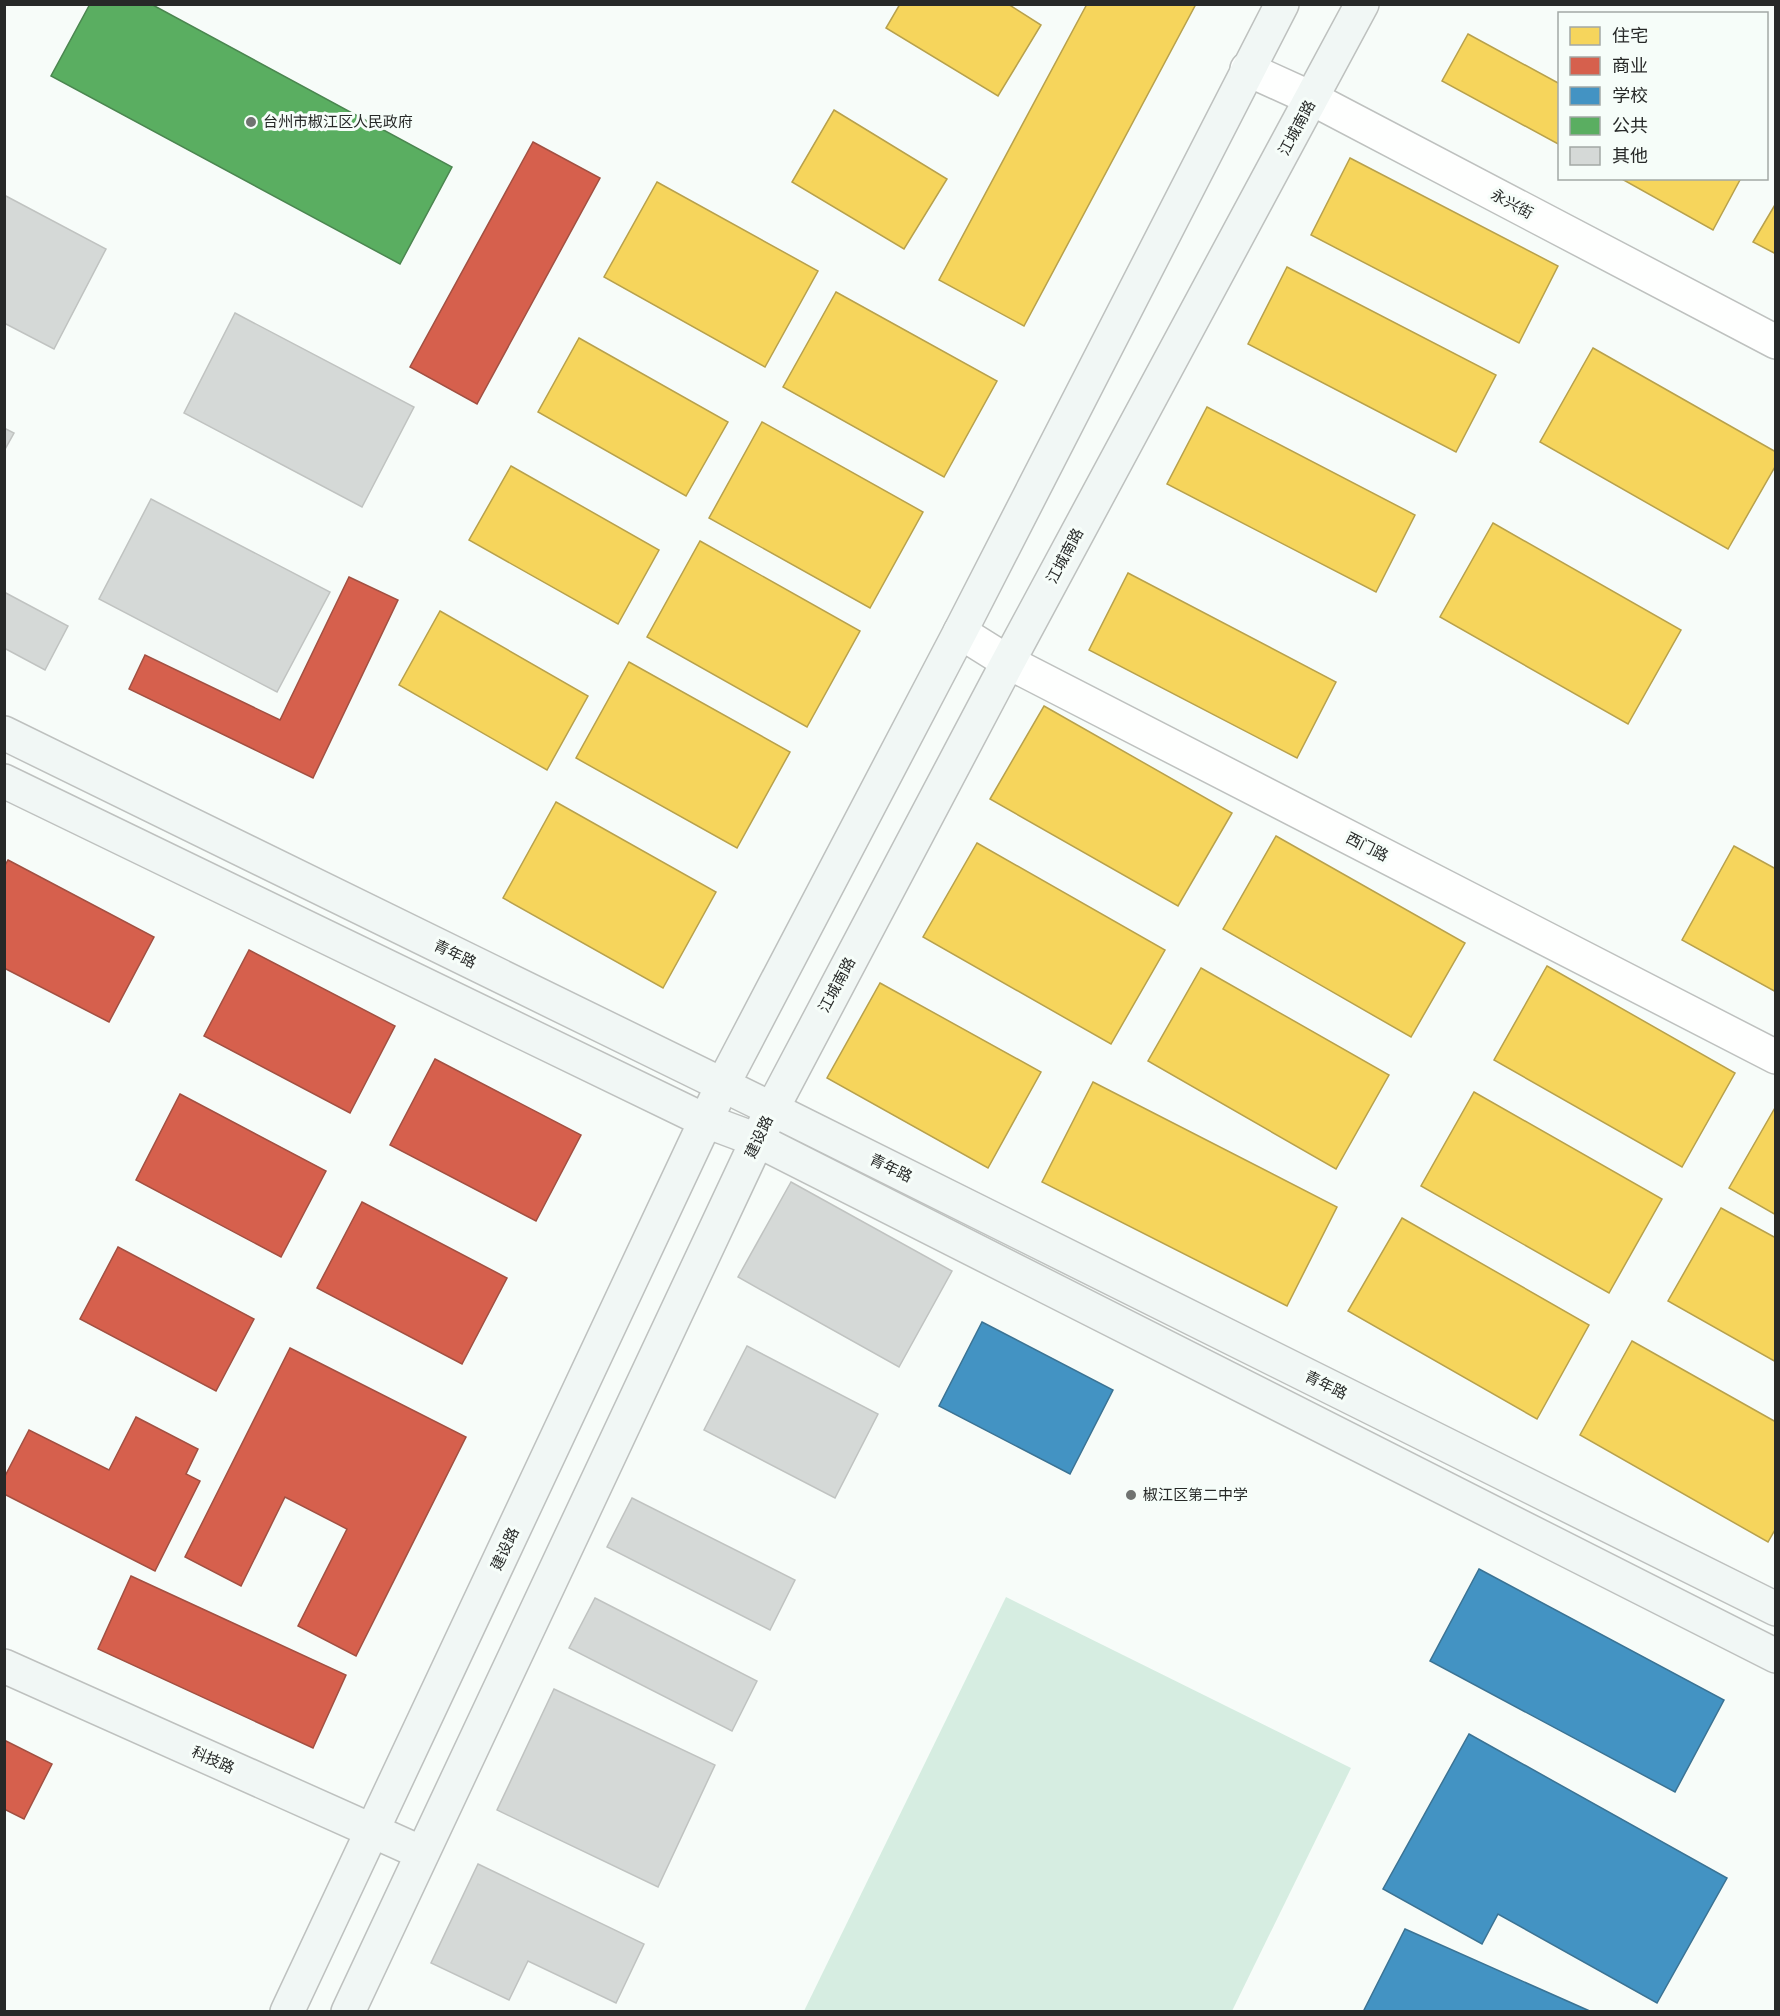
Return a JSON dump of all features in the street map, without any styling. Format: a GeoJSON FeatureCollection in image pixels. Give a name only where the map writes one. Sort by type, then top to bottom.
{"type":"FeatureCollection","features":[{"type":"Feature","properties":{"kind":"main road"},"geometry":{"type":"LineString","coordinates":[[722,1086],[960,632],[1282,4]]}},
{"type":"Feature","properties":{"kind":"main road","name":"江城南路"},"geometry":{"type":"LineString","coordinates":[[772,1109],[1008,662],[1313,99],[1362,4]]}},
{"type":"Feature","properties":{"kind":"main road","name":"青年路"},"geometry":{"type":"LineString","coordinates":[[4,733],[772,1109],[1776,1609]]}},
{"type":"Feature","properties":{"kind":"main road"},"geometry":{"type":"LineString","coordinates":[[4,781],[706,1120],[757,1140],[1776,1656]]}},
{"type":"Feature","properties":{"kind":"main road","name":"建设路"},"geometry":{"type":"LineString","coordinates":[[287,2012],[722,1086]]}},
{"type":"Feature","properties":{"kind":"main road","name":"建设路"},"geometry":{"type":"LineString","coordinates":[[348,2012],[772,1109]]}},
{"type":"Feature","properties":{"kind":"main road","name":"科技路"},"geometry":{"type":"LineString","coordinates":[[4,1666],[422,1853]]}},
{"type":"Feature","properties":{"kind":"street","name":"永兴街"},"geometry":{"type":"LineString","coordinates":[[1247,69],[1313,99],[1776,342]]}},
{"type":"Feature","properties":{"kind":"street","name":"西门路"},"geometry":{"type":"LineString","coordinates":[[960,632],[1008,662],[1776,1057]]}},
{"type":"Feature","properties":{"kind":"green space"},"geometry":{"type":"Polygon","coordinates":[[[1006,1597],[1351,1768],[1232,2011],[804,2011],[1006,1597]]]}},
{"type":"Feature","properties":{"kind":"building: 住宅"},"geometry":{"type":"Polygon","coordinates":[[[900,4],[1008,4],[1041,25],[998,96],[886,28],[900,4]]]}},
{"type":"Feature","properties":{"kind":"building: 住宅"},"geometry":{"type":"Polygon","coordinates":[[[1087,4],[1196,4],[1024,326],[939,280],[1087,4]]]}},
{"type":"Feature","properties":{"kind":"building: 住宅"},"geometry":{"type":"Polygon","coordinates":[[[1468,34],[1558,83],[1558,144],[1442,81],[1468,34]]]}},
{"type":"Feature","properties":{"kind":"building: 住宅"},"geometry":{"type":"Polygon","coordinates":[[[834,110],[947,179],[904,249],[792,182],[834,110]]]}},
{"type":"Feature","properties":{"kind":"building: 住宅"},"geometry":{"type":"Polygon","coordinates":[[[1350,158],[1558,266],[1519,343],[1311,235],[1350,158]]]}},
{"type":"Feature","properties":{"kind":"building: 住宅"},"geometry":{"type":"Polygon","coordinates":[[[1624,180],[1740,180],[1713,230],[1624,180]]]}},
{"type":"Feature","properties":{"kind":"building: 住宅"},"geometry":{"type":"Polygon","coordinates":[[[657,182],[818,271],[765,367],[604,277],[657,182]]]}},
{"type":"Feature","properties":{"kind":"building: 住宅"},"geometry":{"type":"Polygon","coordinates":[[[1776,203],[1776,254],[1753,242],[1776,203]]]}},
{"type":"Feature","properties":{"kind":"building: 住宅"},"geometry":{"type":"Polygon","coordinates":[[[1287,267],[1496,375],[1456,452],[1248,344],[1287,267]]]}},
{"type":"Feature","properties":{"kind":"building: 住宅"},"geometry":{"type":"Polygon","coordinates":[[[836,292],[997,381],[944,477],[783,387],[836,292]]]}},
{"type":"Feature","properties":{"kind":"building: 住宅"},"geometry":{"type":"Polygon","coordinates":[[[579,338],[728,422],[686,496],[538,412],[579,338]]]}},
{"type":"Feature","properties":{"kind":"building: 住宅"},"geometry":{"type":"Polygon","coordinates":[[[1593,348],[1776,452],[1776,465],[1728,549],[1540,442],[1593,348]]]}},
{"type":"Feature","properties":{"kind":"building: 住宅"},"geometry":{"type":"Polygon","coordinates":[[[1207,407],[1415,515],[1376,592],[1167,484],[1207,407]]]}},
{"type":"Feature","properties":{"kind":"building: 住宅"},"geometry":{"type":"Polygon","coordinates":[[[762,422],[923,512],[870,608],[709,518],[762,422]]]}},
{"type":"Feature","properties":{"kind":"building: 住宅"},"geometry":{"type":"Polygon","coordinates":[[[511,466],[659,550],[618,624],[469,540],[511,466]]]}},
{"type":"Feature","properties":{"kind":"building: 住宅"},"geometry":{"type":"Polygon","coordinates":[[[1493,523],[1681,630],[1628,724],[1440,617],[1493,523]]]}},
{"type":"Feature","properties":{"kind":"building: 住宅"},"geometry":{"type":"Polygon","coordinates":[[[700,541],[860,631],[807,727],[647,637],[700,541]]]}},
{"type":"Feature","properties":{"kind":"building: 住宅"},"geometry":{"type":"Polygon","coordinates":[[[1128,573],[1336,682],[1297,758],[1089,650],[1128,573]]]}},
{"type":"Feature","properties":{"kind":"building: 住宅"},"geometry":{"type":"Polygon","coordinates":[[[440,611],[588,696],[547,770],[399,685],[440,611]]]}},
{"type":"Feature","properties":{"kind":"building: 住宅"},"geometry":{"type":"Polygon","coordinates":[[[629,662],[790,752],[737,848],[576,758],[629,662]]]}},
{"type":"Feature","properties":{"kind":"building: 住宅"},"geometry":{"type":"Polygon","coordinates":[[[1044,706],[1232,813],[1178,906],[990,799],[1044,706]]]}},
{"type":"Feature","properties":{"kind":"building: 住宅"},"geometry":{"type":"Polygon","coordinates":[[[556,802],[716,892],[663,988],[503,898],[556,802]]]}},
{"type":"Feature","properties":{"kind":"building: 住宅"},"geometry":{"type":"Polygon","coordinates":[[[1276,836],[1465,943],[1411,1037],[1223,929],[1276,836]]]}},
{"type":"Feature","properties":{"kind":"building: 住宅"},"geometry":{"type":"Polygon","coordinates":[[[977,843],[1165,950],[1111,1044],[923,937],[977,843]]]}},
{"type":"Feature","properties":{"kind":"building: 住宅"},"geometry":{"type":"Polygon","coordinates":[[[1734,846],[1776,869],[1776,992],[1682,940],[1734,846]]]}},
{"type":"Feature","properties":{"kind":"building: 住宅"},"geometry":{"type":"Polygon","coordinates":[[[1547,966],[1735,1073],[1682,1167],[1494,1060],[1547,966]]]}},
{"type":"Feature","properties":{"kind":"building: 住宅"},"geometry":{"type":"Polygon","coordinates":[[[1201,968],[1389,1075],[1336,1169],[1148,1061],[1201,968]]]}},
{"type":"Feature","properties":{"kind":"building: 住宅"},"geometry":{"type":"Polygon","coordinates":[[[880,983],[1041,1072],[988,1168],[827,1078],[880,983]]]}},
{"type":"Feature","properties":{"kind":"building: 住宅"},"geometry":{"type":"Polygon","coordinates":[[[1093,1082],[1337,1207],[1287,1306],[1042,1182],[1093,1082]]]}},
{"type":"Feature","properties":{"kind":"building: 住宅"},"geometry":{"type":"Polygon","coordinates":[[[1474,1092],[1662,1199],[1609,1293],[1421,1186],[1474,1092]]]}},
{"type":"Feature","properties":{"kind":"building: 住宅"},"geometry":{"type":"Polygon","coordinates":[[[1776,1106],[1776,1215],[1729,1188],[1776,1106]]]}},
{"type":"Feature","properties":{"kind":"building: 住宅"},"geometry":{"type":"Polygon","coordinates":[[[1721,1208],[1776,1238],[1776,1362],[1668,1301],[1721,1208]]]}},
{"type":"Feature","properties":{"kind":"building: 住宅"},"geometry":{"type":"Polygon","coordinates":[[[1402,1218],[1589,1325],[1537,1419],[1348,1311],[1402,1218]]]}},
{"type":"Feature","properties":{"kind":"building: 住宅"},"geometry":{"type":"Polygon","coordinates":[[[1632,1341],[1776,1422],[1776,1528],[1768,1542],[1580,1435],[1632,1341]]]}},
{"type":"Feature","properties":{"kind":"building: 商业"},"geometry":{"type":"Polygon","coordinates":[[[533,142],[600,178],[477,404],[410,367],[533,142]]]}},
{"type":"Feature","properties":{"kind":"building: 商业"},"geometry":{"type":"Polygon","coordinates":[[[349,577],[398,600],[313,778],[129,689],[145,655],[280,720],[349,577]]]}},
{"type":"Feature","properties":{"kind":"building: 商业"},"geometry":{"type":"Polygon","coordinates":[[[8,860],[154,937],[109,1022],[4,968],[4,867],[8,860]]]}},
{"type":"Feature","properties":{"kind":"building: 商业"},"geometry":{"type":"Polygon","coordinates":[[[249,950],[395,1026],[350,1113],[204,1036],[249,950]]]}},
{"type":"Feature","properties":{"kind":"building: 商业"},"geometry":{"type":"Polygon","coordinates":[[[435,1059],[581,1135],[536,1221],[390,1145],[435,1059]]]}},
{"type":"Feature","properties":{"kind":"building: 商业"},"geometry":{"type":"Polygon","coordinates":[[[180,1094],[326,1171],[281,1257],[136,1180],[180,1094]]]}},
{"type":"Feature","properties":{"kind":"building: 商业"},"geometry":{"type":"Polygon","coordinates":[[[362,1202],[507,1278],[462,1364],[317,1288],[362,1202]]]}},
{"type":"Feature","properties":{"kind":"building: 商业"},"geometry":{"type":"Polygon","coordinates":[[[118,1247],[254,1319],[216,1391],[80,1319],[118,1247]]]}},
{"type":"Feature","properties":{"kind":"building: 商业"},"geometry":{"type":"Polygon","coordinates":[[[290,1348],[466,1437],[356,1656],[298,1626],[347,1529],[285,1497],[241,1586],[185,1557],[290,1348]]]}},
{"type":"Feature","properties":{"kind":"building: 商业"},"geometry":{"type":"Polygon","coordinates":[[[136,1417],[198,1449],[186,1474],[200,1481],[155,1571],[4,1494],[4,1478],[29,1430],[109,1470],[136,1417]]]}},
{"type":"Feature","properties":{"kind":"building: 商业"},"geometry":{"type":"Polygon","coordinates":[[[131,1576],[346,1675],[313,1748],[98,1649],[131,1576]]]}},
{"type":"Feature","properties":{"kind":"building: 商业"},"geometry":{"type":"Polygon","coordinates":[[[4,1740],[52,1764],[24,1819],[4,1809],[4,1740]]]}},
{"type":"Feature","properties":{"kind":"building: 学校"},"geometry":{"type":"Polygon","coordinates":[[[982,1322],[1113,1390],[1070,1474],[939,1406],[982,1322]]]}},
{"type":"Feature","properties":{"kind":"building: 学校"},"geometry":{"type":"Polygon","coordinates":[[[1479,1569],[1724,1700],[1675,1792],[1430,1661],[1479,1569]]]}},
{"type":"Feature","properties":{"kind":"building: 学校"},"geometry":{"type":"Polygon","coordinates":[[[1469,1734],[1727,1878],[1657,2003],[1498,1914],[1482,1944],[1383,1889],[1469,1734]]]}},
{"type":"Feature","properties":{"kind":"building: 学校"},"geometry":{"type":"Polygon","coordinates":[[[1405,1929],[1592,2012],[1363,2012],[1405,1929]]]}},
{"type":"Feature","properties":{"kind":"building: 公共","name":"台州市椒江区人民政府"},"geometry":{"type":"Polygon","coordinates":[[[90,4],[151,4],[452,167],[400,264],[51,76],[90,4]]]}},
{"type":"Feature","properties":{"kind":"building: 其他"},"geometry":{"type":"Polygon","coordinates":[[[4,195],[106,249],[54,349],[4,323],[4,195]]]}},
{"type":"Feature","properties":{"kind":"building: 其他"},"geometry":{"type":"Polygon","coordinates":[[[235,313],[414,407],[362,507],[184,413],[235,313]]]}},
{"type":"Feature","properties":{"kind":"building: 其他"},"geometry":{"type":"Polygon","coordinates":[[[4,428],[14,433],[4,451],[4,428]]]}},
{"type":"Feature","properties":{"kind":"building: 其他"},"geometry":{"type":"Polygon","coordinates":[[[151,499],[330,592],[277,692],[99,599],[151,499]]]}},
{"type":"Feature","properties":{"kind":"building: 其他"},"geometry":{"type":"Polygon","coordinates":[[[4,592],[68,626],[45,670],[4,648],[4,592]]]}},
{"type":"Feature","properties":{"kind":"building: 其他"},"geometry":{"type":"Polygon","coordinates":[[[791,1182],[952,1271],[899,1367],[738,1277],[791,1182]]]}},
{"type":"Feature","properties":{"kind":"building: 其他"},"geometry":{"type":"Polygon","coordinates":[[[747,1346],[878,1414],[835,1498],[704,1430],[747,1346]]]}},
{"type":"Feature","properties":{"kind":"building: 其他"},"geometry":{"type":"Polygon","coordinates":[[[632,1498],[795,1580],[770,1630],[607,1547],[632,1498]]]}},
{"type":"Feature","properties":{"kind":"building: 其他"},"geometry":{"type":"Polygon","coordinates":[[[595,1598],[757,1681],[732,1731],[569,1648],[595,1598]]]}},
{"type":"Feature","properties":{"kind":"building: 其他"},"geometry":{"type":"Polygon","coordinates":[[[554,1689],[715,1765],[658,1887],[497,1810],[554,1689]]]}},
{"type":"Feature","properties":{"kind":"building: 其他"},"geometry":{"type":"Polygon","coordinates":[[[478,1864],[644,1944],[616,2003],[528,1961],[509,2000],[431,1963],[478,1864]]]}},
{"type":"Feature","properties":{"kind":"place","name":"台州市椒江区人民政府"},"geometry":{"type":"Point","coordinates":[251,122]}},
{"type":"Feature","properties":{"kind":"place","name":"椒江区第二中学"},"geometry":{"type":"Point","coordinates":[1131,1495]}}]}
